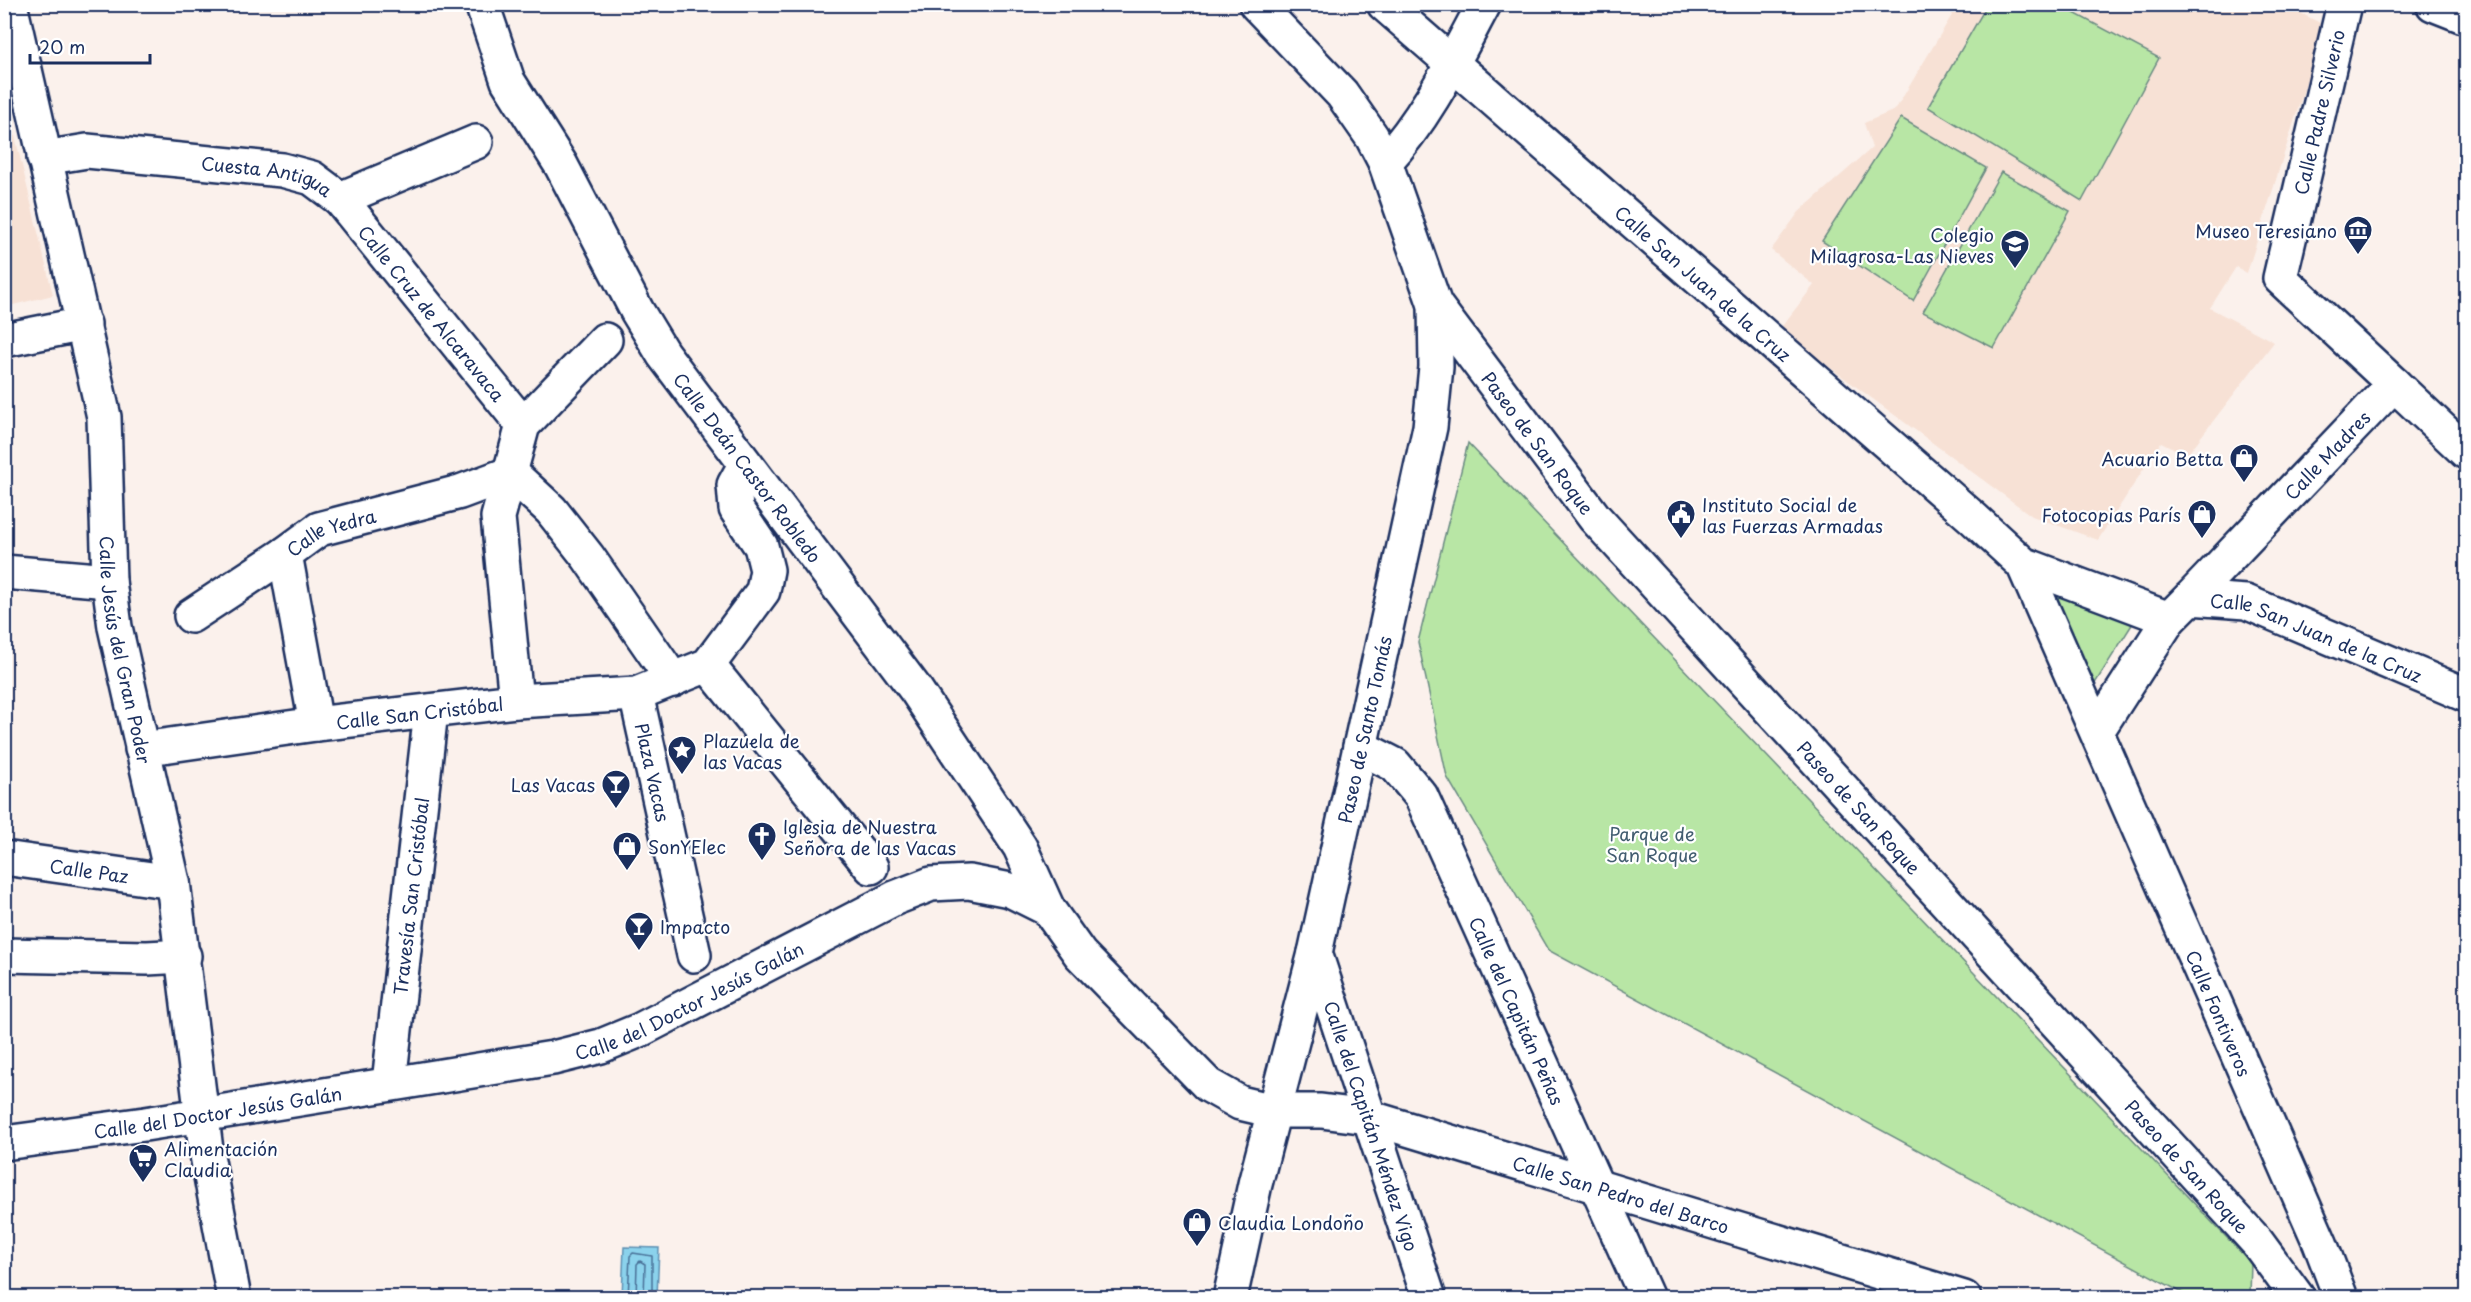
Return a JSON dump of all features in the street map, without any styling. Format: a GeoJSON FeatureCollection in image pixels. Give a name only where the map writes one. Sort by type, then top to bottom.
{"type":"FeatureCollection","features":[{"type":"Feature","properties":{"kind":"street","name":"Calle Jesús del Gran Poder"},"geometry":{"type":"LineString","coordinates":[[10,4],[104,417],[109,581],[115,627],[173,882],[184,956],[201,1114],[234,1298]]}},
{"type":"Feature","properties":{"kind":"street","name":"Calle Deán Castor Robledo"},"geometry":{"type":"LineString","coordinates":[[482,4],[508,81],[561,165],[637,311],[663,354],[916,690],[1020,847],[1048,909]]}},
{"type":"Feature","properties":{"kind":"street","name":"Paseo de Santo Tomás"},"geometry":{"type":"LineString","coordinates":[[1230,1298],[1274,1111],[1315,953],[1430,427],[1436,367],[1435,305],[1386,162],[1372,137],[1342,94],[1256,4]]}},
{"type":"Feature","properties":{"kind":"street","name":"Calle San Juan de la Cruz"},"geometry":{"type":"LineString","coordinates":[[1384,4],[2023,564],[2097,731]]}},
{"type":"Feature","properties":{"kind":"street"},"geometry":{"type":"LineString","coordinates":[[1386,162],[1402,144],[1452,64],[1484,4]]}},
{"type":"Feature","properties":{"kind":"street","name":"Calle Padre Silverio"},"geometry":{"type":"LineString","coordinates":[[2344,4],[2280,278],[2394,384]]}},
{"type":"Feature","properties":{"kind":"street"},"geometry":{"type":"LineString","coordinates":[[2433,4],[2466,16]]}},
{"type":"Feature","properties":{"kind":"street","name":"Cuesta Antigua"},"geometry":{"type":"LineString","coordinates":[[44,158],[87,151],[282,170],[312,178],[340,199],[476,142]]}},
{"type":"Feature","properties":{"kind":"street","name":"Calle Cruz de Alcaravaca"},"geometry":{"type":"LineString","coordinates":[[340,199],[523,425]]}},
{"type":"Feature","properties":{"kind":"street","name":"Paseo de San Roque"},"geometry":{"type":"LineString","coordinates":[[1435,305],[1594,518],[2257,1242],[2298,1298]]}},
{"type":"Feature","properties":{"kind":"street"},"geometry":{"type":"LineString","coordinates":[[4,340],[84,324]]}},
{"type":"Feature","properties":{"kind":"street"},"geometry":{"type":"LineString","coordinates":[[605,340],[523,425],[511,473],[551,510],[588,557],[673,680]]}},
{"type":"Feature","properties":{"kind":"street"},"geometry":{"type":"LineString","coordinates":[[2394,384],[2466,452]]}},
{"type":"Feature","properties":{"kind":"street","name":"Calle Madres"},"geometry":{"type":"LineString","coordinates":[[2180,609],[2394,384]]}},
{"type":"Feature","properties":{"kind":"street"},"geometry":{"type":"LineString","coordinates":[[516,701],[636,694],[708,665],[763,591],[767,570],[761,546],[736,509],[734,485],[745,465]]}},
{"type":"Feature","properties":{"kind":"street","name":"Calle San Cristóbal"},"geometry":{"type":"LineString","coordinates":[[142,749],[316,723],[516,701],[498,517],[511,473]]}},
{"type":"Feature","properties":{"kind":"street","name":"Calle Yedra"},"geometry":{"type":"LineString","coordinates":[[316,723],[285,554],[319,529],[460,492],[511,473]]}},
{"type":"Feature","properties":{"kind":"street"},"geometry":{"type":"LineString","coordinates":[[191,616],[285,554]]}},
{"type":"Feature","properties":{"kind":"street","name":"Calle San Juan de la Cruz"},"geometry":{"type":"LineString","coordinates":[[2023,564],[2180,609],[2246,602],[2466,695]]}},
{"type":"Feature","properties":{"kind":"street"},"geometry":{"type":"LineString","coordinates":[[4,572],[109,581]]}},
{"type":"Feature","properties":{"kind":"street"},"geometry":{"type":"LineString","coordinates":[[2097,731],[2180,609]]}},
{"type":"Feature","properties":{"kind":"street"},"geometry":{"type":"LineString","coordinates":[[708,665],[872,867]]}},
{"type":"Feature","properties":{"kind":"street","name":"Plaza Vacas"},"geometry":{"type":"LineString","coordinates":[[636,694],[694,955]]}},
{"type":"Feature","properties":{"kind":"street","name":"Travesía San Cristóbal"},"geometry":{"type":"LineString","coordinates":[[389,1083],[431,711]]}},
{"type":"Feature","properties":{"kind":"street","name":"Calle Fontiveros"},"geometry":{"type":"LineString","coordinates":[[2097,731],[2320,1243],[2341,1298]]}},
{"type":"Feature","properties":{"kind":"street","name":"Calle del Capitán Peñas"},"geometry":{"type":"LineString","coordinates":[[1360,747],[1395,765],[1420,796],[1647,1298]]}},
{"type":"Feature","properties":{"kind":"street","name":"Calle Paz"},"geometry":{"type":"LineString","coordinates":[[4,858],[173,882]]}},
{"type":"Feature","properties":{"kind":"street","name":"Calle del Doctor Jesús Galán"},"geometry":{"type":"LineString","coordinates":[[4,1143],[552,1058],[601,1046],[640,1030],[714,993],[895,898],[931,884],[969,882],[1010,890],[1048,909],[1080,954],[1208,1085],[1240,1103],[1274,1111]]}},
{"type":"Feature","properties":{"kind":"street","name":"Calle del Capitán Méndez Vigo"},"geometry":{"type":"LineString","coordinates":[[1315,953],[1429,1298]]}},
{"type":"Feature","properties":{"kind":"street"},"geometry":{"type":"LineString","coordinates":[[4,955],[147,958],[184,956]]}},
{"type":"Feature","properties":{"kind":"street","name":"Calle San Pedro del Barco"},"geometry":{"type":"LineString","coordinates":[[1274,1111],[1321,1111],[1368,1117],[1964,1298]]}},
{"type":"Feature","properties":{"kind":"shaded area","name":"Colegio Milagrosa-Las Nieves"},"geometry":{"type":"Polygon","coordinates":[[[1958,5],[2285,5],[2324,25],[2247,273],[2236,267],[2210,308],[2274,342],[2187,455],[2161,442],[2098,540],[2032,516],[1779,330],[1814,285],[1771,250],[1799,212],[1872,148],[1864,123],[1895,110],[1958,5]]]}},
{"type":"Feature","properties":{"kind":"shaded area"},"geometry":{"type":"Polygon","coordinates":[[[4,90],[53,295],[5,307],[4,307],[4,90]]]}},
{"type":"Feature","properties":{"kind":"green space"},"geometry":{"type":"Polygon","coordinates":[[[1987,5],[2059,5],[2159,58],[2082,201],[1928,107],[1987,5]]]}},
{"type":"Feature","properties":{"kind":"green space"},"geometry":{"type":"Polygon","coordinates":[[[1901,118],[1986,168],[1913,301],[1822,241],[1901,118]]]}},
{"type":"Feature","properties":{"kind":"green space"},"geometry":{"type":"Polygon","coordinates":[[[2001,172],[2070,211],[1994,348],[1923,312],[2001,172]]]}},
{"type":"Feature","properties":{"kind":"green space","name":"Parque de San Roque"},"geometry":{"type":"Polygon","coordinates":[[[1468,443],[2251,1263],[2250,1295],[2245,1298],[2190,1297],[1548,950],[1447,777],[1418,642],[1468,443]]]}},
{"type":"Feature","properties":{"kind":"green space"},"geometry":{"type":"Polygon","coordinates":[[[2051,586],[2133,623],[2094,685],[2051,586]]]}},
{"type":"Feature","properties":{"kind":"water"},"geometry":{"type":"Polygon","coordinates":[[[624,1247],[659,1248],[657,1297],[622,1297],[624,1247]]]}},
{"type":"Feature","properties":{"kind":"place","name":"Museo Teresiano"},"geometry":{"type":"Point","coordinates":[2358,256]}},
{"type":"Feature","properties":{"kind":"place","name":"Colegio Milagrosa-Las Nieves"},"geometry":{"type":"Point","coordinates":[2015,270]}},
{"type":"Feature","properties":{"kind":"place","name":"Acuario Betta"},"geometry":{"type":"Point","coordinates":[2244,484]}},
{"type":"Feature","properties":{"kind":"place","name":"Instituto Social de las Fuerzas Armadas"},"geometry":{"type":"Point","coordinates":[1681,540]}},
{"type":"Feature","properties":{"kind":"place","name":"Fotocopias París"},"geometry":{"type":"Point","coordinates":[2202,540]}},
{"type":"Feature","properties":{"kind":"place","name":"Plazuela de las Vacas"},"geometry":{"type":"Point","coordinates":[682,776]}},
{"type":"Feature","properties":{"kind":"place","name":"Las Vacas"},"geometry":{"type":"Point","coordinates":[616,810]}},
{"type":"Feature","properties":{"kind":"place","name":"Iglesia de Nuestra Señora de las Vacas"},"geometry":{"type":"Point","coordinates":[762,862]}},
{"type":"Feature","properties":{"kind":"place","name":"SonYElec"},"geometry":{"type":"Point","coordinates":[627,872]}},
{"type":"Feature","properties":{"kind":"place","name":"Impacto"},"geometry":{"type":"Point","coordinates":[639,952]}},
{"type":"Feature","properties":{"kind":"place","name":"Alimentación Claudia"},"geometry":{"type":"Point","coordinates":[143,1184]}},
{"type":"Feature","properties":{"kind":"place","name":"Claudia Londoño"},"geometry":{"type":"Point","coordinates":[1197,1248]}}]}
